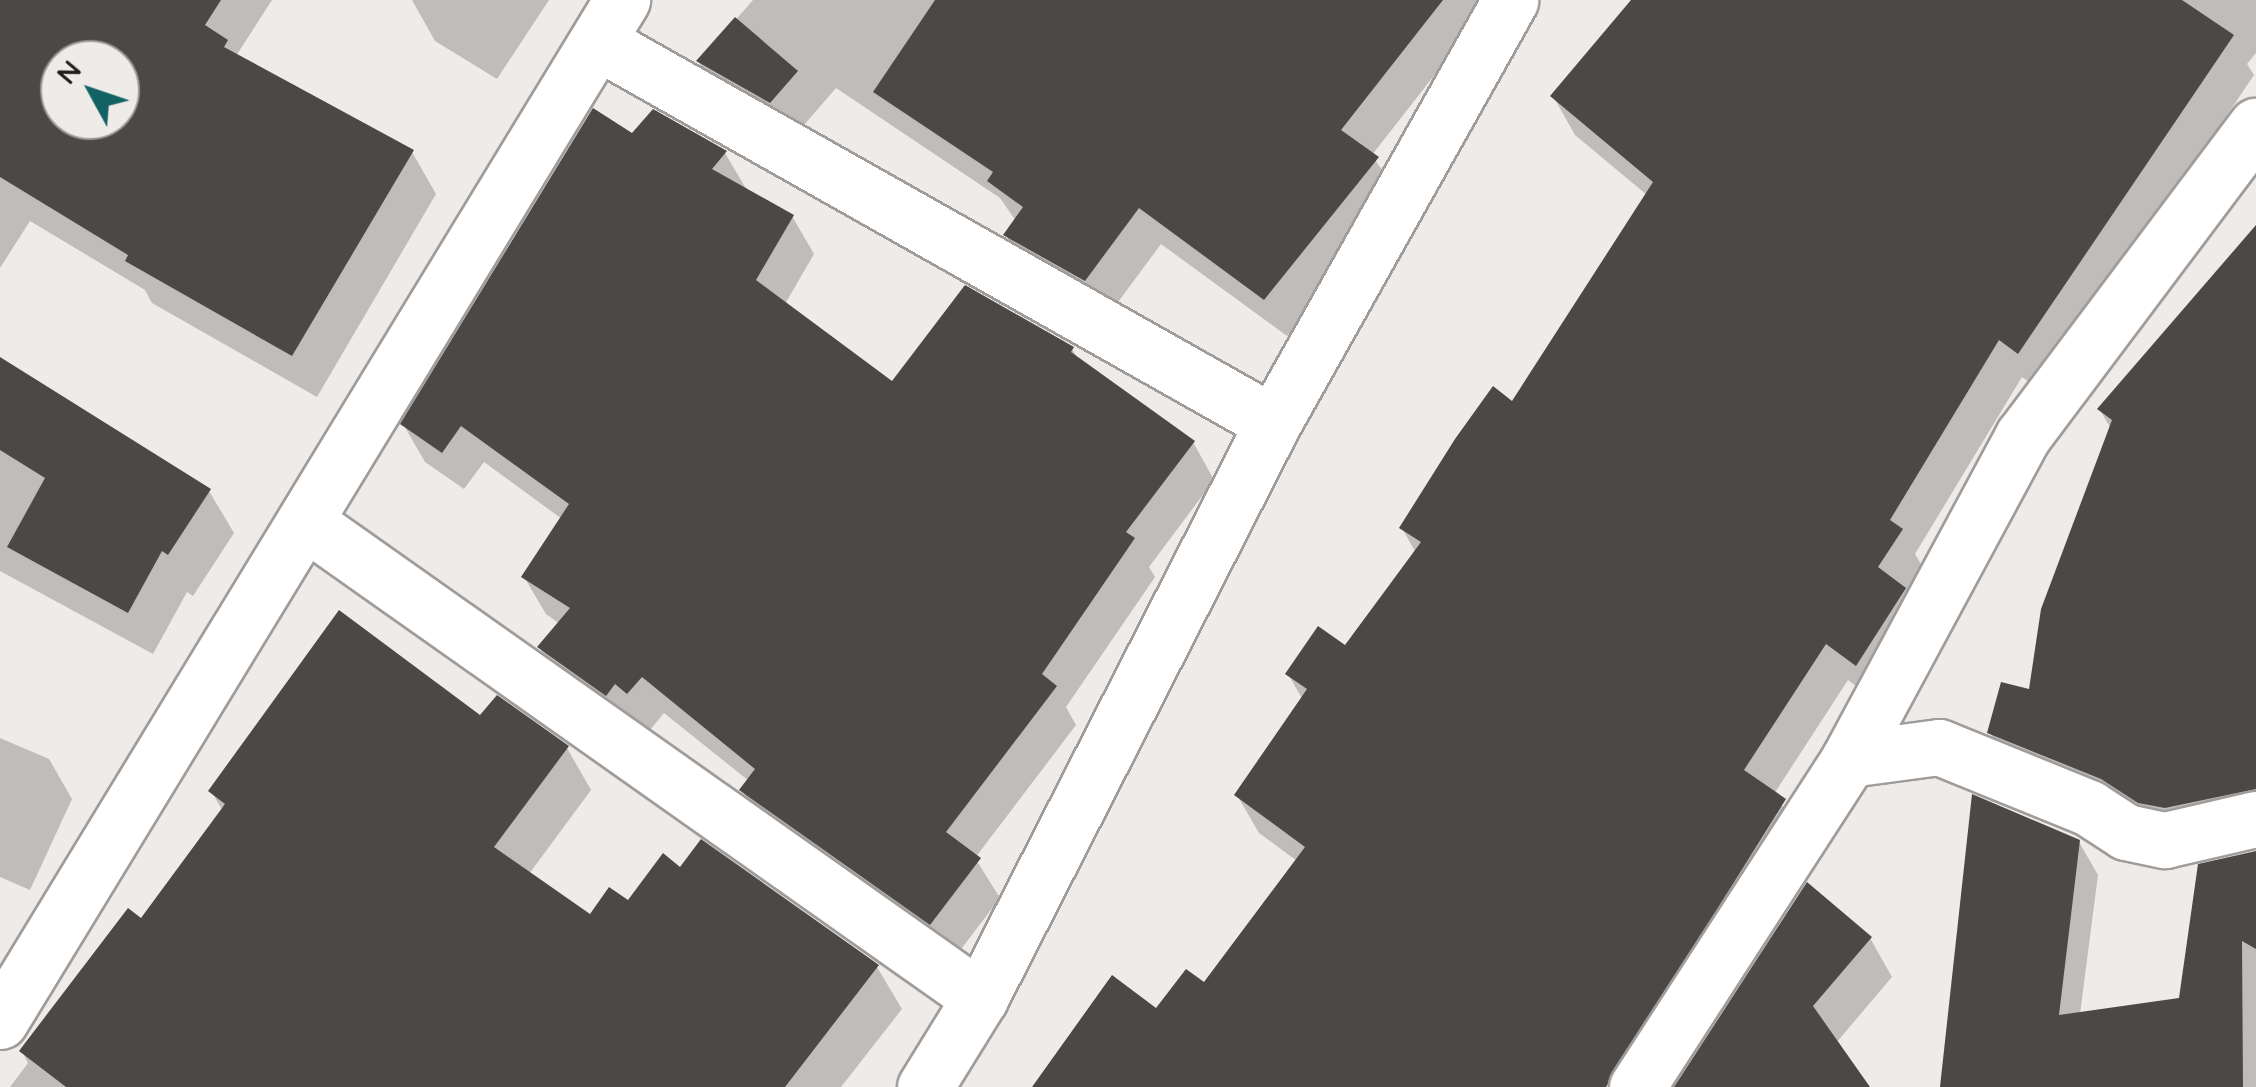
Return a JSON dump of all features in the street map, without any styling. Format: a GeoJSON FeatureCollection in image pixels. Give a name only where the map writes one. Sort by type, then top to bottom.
{"type":"FeatureCollection","features":[{"type":"Feature","properties":{"kind":"street"},"geometry":{"type":"LineString","coordinates":[[925,1087],[980,998],[1273,422],[1510,0]]}},
{"type":"Feature","properties":{"kind":"street"},"geometry":{"type":"LineString","coordinates":[[0,1021],[610,21],[1273,422]]}},
{"type":"Feature","properties":{"kind":"street"},"geometry":{"type":"LineString","coordinates":[[1637,1087],[1849,759],[2024,436],[2256,126]]}},
{"type":"Feature","properties":{"kind":"street"},"geometry":{"type":"LineString","coordinates":[[307,523],[980,998]]}},
{"type":"Feature","properties":{"kind":"street"},"geometry":{"type":"LineString","coordinates":[[1849,759],[1939,747],[2089,808],[2126,832],[2166,840],[2256,819]]}},
{"type":"Feature","properties":{"kind":"building"},"geometry":{"type":"Polygon","coordinates":[[[0,0],[221,0],[205,25],[228,40],[224,47],[414,150],[292,356],[125,261],[128,255],[0,177],[0,0]]]}},
{"type":"Feature","properties":{"kind":"building"},"geometry":{"type":"Polygon","coordinates":[[[935,0],[1443,0],[1341,130],[1379,157],[1264,300],[1139,208],[1085,281],[1003,235],[1023,207],[987,181],[993,172],[873,92],[935,0]]]}},
{"type":"Feature","properties":{"kind":"building"},"geometry":{"type":"Polygon","coordinates":[[[1631,0],[2182,0],[2234,35],[2018,354],[1999,340],[1890,520],[1903,529],[1878,567],[1906,588],[1856,666],[1826,644],[1744,770],[1786,799],[1606,1087],[1032,1087],[1112,975],[1156,1008],[1186,969],[1204,982],[1305,847],[1234,795],[1307,689],[1285,674],[1318,626],[1345,645],[1421,542],[1399,528],[1455,439],[1493,386],[1512,401],[1653,182],[1550,96],[1631,0]]]}},
{"type":"Feature","properties":{"kind":"building"},"geometry":{"type":"Polygon","coordinates":[[[735,17],[798,71],[770,103],[696,61],[735,17]]]}},
{"type":"Feature","properties":{"kind":"building"},"geometry":{"type":"Polygon","coordinates":[[[593,108],[632,133],[653,109],[727,151],[712,169],[794,215],[756,280],[892,381],[965,285],[1074,347],[1071,352],[1195,441],[1126,532],[1135,538],[1042,674],[1057,686],[946,832],[981,858],[930,925],[739,790],[755,769],[642,677],[627,694],[615,684],[606,696],[537,647],[570,608],[521,577],[569,504],[461,426],[442,453],[400,424],[593,108]]]}},
{"type":"Feature","properties":{"kind":"building"},"geometry":{"type":"Polygon","coordinates":[[[2256,225],[2256,789],[2165,808],[2138,803],[2101,779],[1987,733],[2001,682],[2029,689],[2041,609],[2112,420],[2097,409],[2256,225]]]}},
{"type":"Feature","properties":{"kind":"building"},"geometry":{"type":"Polygon","coordinates":[[[0,357],[211,489],[168,555],[162,551],[128,613],[7,547],[45,478],[0,450],[0,357]]]}},
{"type":"Feature","properties":{"kind":"building"},"geometry":{"type":"Polygon","coordinates":[[[339,610],[480,715],[497,695],[569,746],[494,847],[590,914],[609,887],[628,900],[663,853],[680,867],[701,839],[879,965],[785,1087],[66,1087],[19,1051],[128,908],[141,918],[225,804],[208,791],[339,610]]]}},
{"type":"Feature","properties":{"kind":"building"},"geometry":{"type":"Polygon","coordinates":[[[1972,794],[2080,840],[2059,1015],[2179,998],[2198,864],[2256,851],[2256,949],[2242,941],[2243,1087],[1940,1087],[1972,794]]]}},
{"type":"Feature","properties":{"kind":"building"},"geometry":{"type":"Polygon","coordinates":[[[1807,882],[1872,937],[1813,1006],[1870,1087],[1674,1087],[1807,882]]]}}]}
